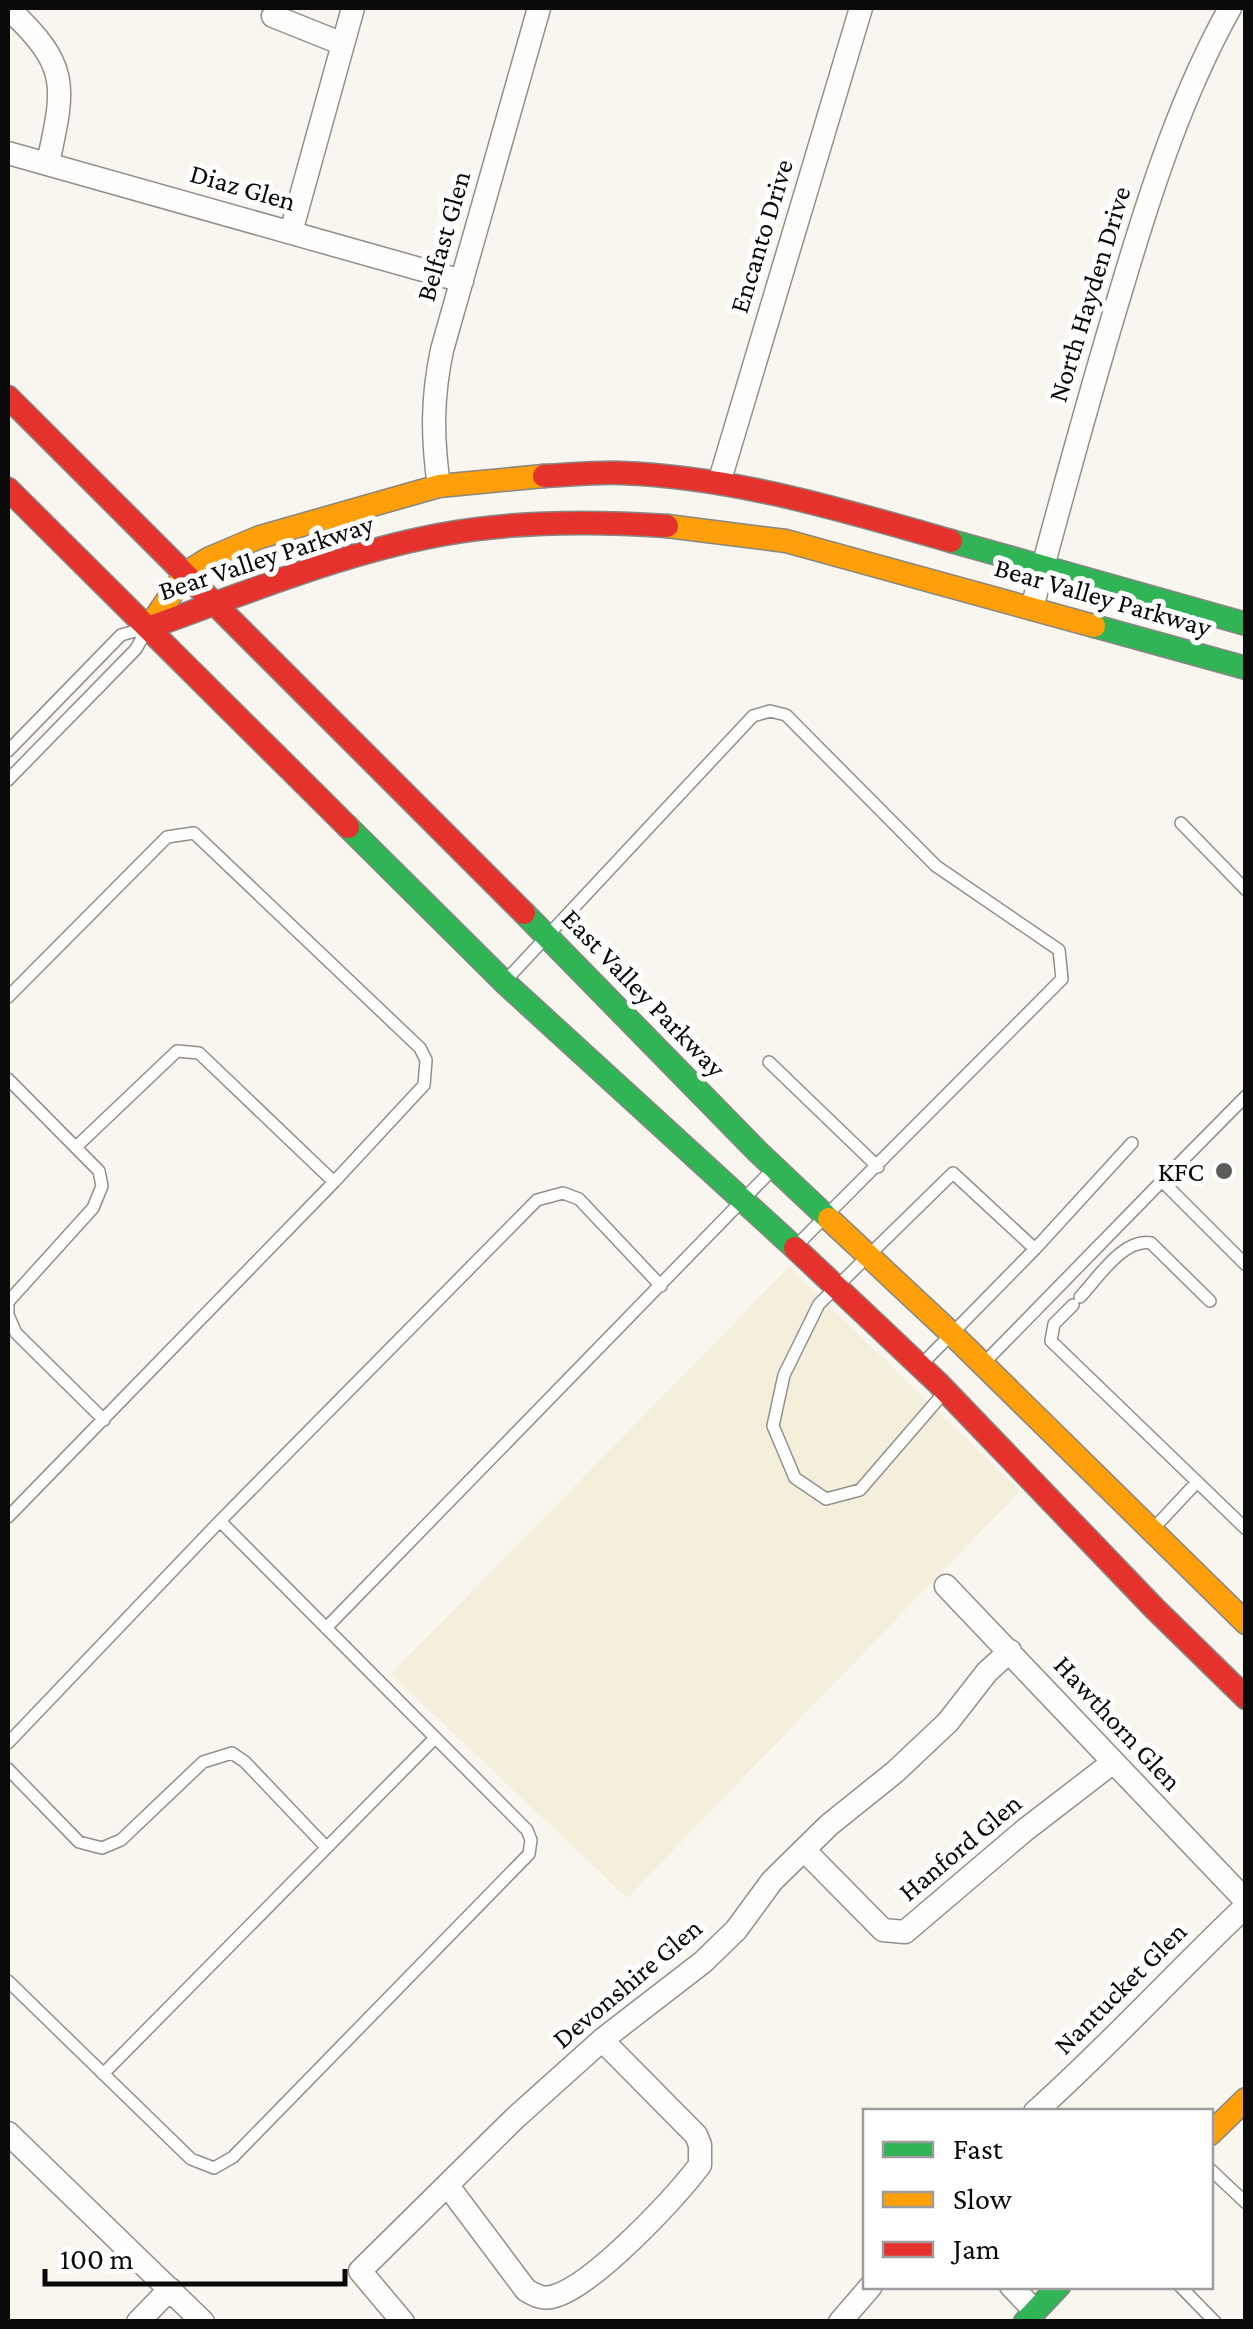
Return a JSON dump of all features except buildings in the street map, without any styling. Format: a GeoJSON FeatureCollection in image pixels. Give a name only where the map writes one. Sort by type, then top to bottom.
{"type":"FeatureCollection","features":[{"type":"Feature","properties":{"kind":"main road","name":"East Valley Parkway"},"geometry":{"type":"LineString","coordinates":[[8,396],[774,1168],[952,1334],[1246,1623]]}},
{"type":"Feature","properties":{"kind":"main road","name":"Bear Valley Parkway"},"geometry":{"type":"LineString","coordinates":[[148,628],[186,573],[208,559],[260,538],[438,486],[529,476],[621,473],[719,482],[813,502],[1246,624]]}},
{"type":"Feature","properties":{"kind":"main road"},"geometry":{"type":"LineString","coordinates":[[8,488],[504,982],[920,1366],[1154,1609],[1246,1698]]}},
{"type":"Feature","properties":{"kind":"main road","name":"Bear Valley Parkway"},"geometry":{"type":"LineString","coordinates":[[148,628],[335,562],[436,535],[581,522],[700,528],[786,541],[1246,668]]}},
{"type":"Feature","properties":{"kind":"main road"},"geometry":{"type":"LineString","coordinates":[[1030,1478],[1061,1487],[1121,1540],[1144,1536],[1152,1530]]}},
{"type":"Feature","properties":{"kind":"main road"},"geometry":{"type":"LineString","coordinates":[[1213,2131],[1246,2098]]}},
{"type":"Feature","properties":{"kind":"main road"},"geometry":{"type":"LineString","coordinates":[[1030,2316],[1056,2289]]}},
{"type":"Feature","properties":{"kind":"street"},"geometry":{"type":"LineString","coordinates":[[8,8],[35,33],[52,58],[62,99],[48,164]]}},
{"type":"Feature","properties":{"kind":"street"},"geometry":{"type":"LineString","coordinates":[[291,232],[353,8]]}},
{"type":"Feature","properties":{"kind":"street","name":"Belfast Glen"},"geometry":{"type":"LineString","coordinates":[[438,486],[432,436],[433,392],[540,8]]}},
{"type":"Feature","properties":{"kind":"street","name":"Encanto Drive"},"geometry":{"type":"LineString","coordinates":[[719,482],[860,8]]}},
{"type":"Feature","properties":{"kind":"street","name":"North Hayden Drive"},"geometry":{"type":"LineString","coordinates":[[1032,608],[1080,426],[1143,216],[1183,107],[1230,8]]}},
{"type":"Feature","properties":{"kind":"street"},"geometry":{"type":"LineString","coordinates":[[273,16],[343,44]]}},
{"type":"Feature","properties":{"kind":"street","name":"Diaz Glen"},"geometry":{"type":"LineString","coordinates":[[8,152],[462,281]]}},
{"type":"Feature","properties":{"kind":"street","name":"Hawthorn Glen"},"geometry":{"type":"LineString","coordinates":[[946,1586],[1246,1903]]}},
{"type":"Feature","properties":{"kind":"street","name":"Devonshire Glen"},"geometry":{"type":"LineString","coordinates":[[403,2322],[360,2271],[514,2119],[602,2040],[703,1962],[736,1930],[772,1881],[948,1722],[987,1672],[1010,1652]]}},
{"type":"Feature","properties":{"kind":"street","name":"Hanford Glen"},"geometry":{"type":"LineString","coordinates":[[805,1850],[884,1930],[906,1932],[1025,1830],[1112,1764]]}},
{"type":"Feature","properties":{"kind":"street","name":"Nantucket Glen"},"geometry":{"type":"LineString","coordinates":[[1038,2109],[1093,2060],[1246,1903]]}},
{"type":"Feature","properties":{"kind":"street"},"geometry":{"type":"LineString","coordinates":[[448,2186],[526,2290],[538,2297],[552,2298],[574,2288],[630,2240],[700,2165],[700,2144],[696,2135],[602,2040]]}},
{"type":"Feature","properties":{"kind":"street"},"geometry":{"type":"LineString","coordinates":[[8,2133],[203,2322]]}},
{"type":"Feature","properties":{"kind":"street"},"geometry":{"type":"LineString","coordinates":[[138,2322],[170,2289]]}},
{"type":"Feature","properties":{"kind":"street"},"geometry":{"type":"LineString","coordinates":[[840,2322],[868,2289]]}},
{"type":"Feature","properties":{"kind":"street"},"geometry":{"type":"LineString","coordinates":[[1012,2289],[1030,2316]]}},
{"type":"Feature","properties":{"kind":"lane"},"geometry":{"type":"LineString","coordinates":[[8,751],[122,635],[148,628]]}},
{"type":"Feature","properties":{"kind":"lane"},"geometry":{"type":"LineString","coordinates":[[8,780],[136,649],[148,628]]}},
{"type":"Feature","properties":{"kind":"lane"},"geometry":{"type":"LineString","coordinates":[[504,982],[754,716],[770,710],[786,714],[936,866],[1059,950],[1062,979],[795,1247]]}},
{"type":"Feature","properties":{"kind":"lane"},"geometry":{"type":"LineString","coordinates":[[32,726],[46,741]]}},
{"type":"Feature","properties":{"kind":"lane"},"geometry":{"type":"LineString","coordinates":[[1181,823],[1246,890]]}},
{"type":"Feature","properties":{"kind":"lane"},"geometry":{"type":"LineString","coordinates":[[8,998],[167,836],[194,833],[420,1048],[426,1060],[424,1085],[8,1517]]}},
{"type":"Feature","properties":{"kind":"lane"},"geometry":{"type":"LineString","coordinates":[[77,1146],[177,1051],[199,1053],[334,1182]]}},
{"type":"Feature","properties":{"kind":"lane"},"geometry":{"type":"LineString","coordinates":[[769,1062],[878,1167]]}},
{"type":"Feature","properties":{"kind":"lane"},"geometry":{"type":"LineString","coordinates":[[8,1079],[99,1171],[102,1186],[93,1208],[8,1302],[8,1317],[16,1333],[104,1420]]}},
{"type":"Feature","properties":{"kind":"lane"},"geometry":{"type":"LineString","coordinates":[[982,1365],[1246,1096]]}},
{"type":"Feature","properties":{"kind":"lane"},"geometry":{"type":"LineString","coordinates":[[920,1366],[1132,1143]]}},
{"type":"Feature","properties":{"kind":"lane"},"geometry":{"type":"LineString","coordinates":[[326,1628],[774,1168]]}},
{"type":"Feature","properties":{"kind":"lane"},"geometry":{"type":"LineString","coordinates":[[945,1392],[860,1490],[826,1499],[795,1478],[773,1426],[784,1375],[818,1304],[953,1173],[1035,1249]]}},
{"type":"Feature","properties":{"kind":"lane"},"geometry":{"type":"LineString","coordinates":[[1162,1182],[1246,1265]]}},
{"type":"Feature","properties":{"kind":"lane"},"geometry":{"type":"LineString","coordinates":[[8,1743],[220,1521],[537,1200],[562,1192],[579,1199],[662,1286]]}},
{"type":"Feature","properties":{"kind":"lane"},"geometry":{"type":"LineString","coordinates":[[1210,1302],[1151,1243],[1141,1241],[1127,1248],[1054,1324],[1051,1341],[1246,1529]]}},
{"type":"Feature","properties":{"kind":"lane"},"geometry":{"type":"LineString","coordinates":[[1152,1530],[1197,1482]]}},
{"type":"Feature","properties":{"kind":"lane"},"geometry":{"type":"LineString","coordinates":[[8,1981],[191,2159],[214,2168],[233,2158],[529,1854],[532,1840],[527,1830],[220,1521]]}},
{"type":"Feature","properties":{"kind":"lane"},"geometry":{"type":"LineString","coordinates":[[103,2074],[435,1738]]}},
{"type":"Feature","properties":{"kind":"lane"},"geometry":{"type":"LineString","coordinates":[[8,1768],[80,1842],[102,1848],[122,1840],[203,1762],[232,1753],[246,1762],[326,1847]]}},
{"type":"Feature","properties":{"kind":"lane"},"geometry":{"type":"LineString","coordinates":[[1213,2171],[1246,2203]]}},
{"type":"Feature","properties":{"kind":"lane"},"geometry":{"type":"LineString","coordinates":[[1183,2289],[1215,2322]]}},
{"type":"Feature","properties":{"kind":"shaded area"},"geometry":{"type":"Polygon","coordinates":[[[789,1267],[1020,1491],[627,1898],[391,1674],[789,1267]]]}},
{"type":"Feature","properties":{"kind":"traffic: fast"},"geometry":{"type":"LineString","coordinates":[[951,541],[1246,624]]}},
{"type":"Feature","properties":{"kind":"traffic: fast"},"geometry":{"type":"LineString","coordinates":[[1094,626],[1246,668]]}},
{"type":"Feature","properties":{"kind":"traffic: fast"},"geometry":{"type":"LineString","coordinates":[[348,827],[504,982],[795,1248]]}},
{"type":"Feature","properties":{"kind":"traffic: fast"},"geometry":{"type":"LineString","coordinates":[[524,913],[829,1219]]}},
{"type":"Feature","properties":{"kind":"traffic: fast"},"geometry":{"type":"LineString","coordinates":[[1025,2322],[1056,2289]]}},
{"type":"Feature","properties":{"kind":"traffic: slow"},"geometry":{"type":"LineString","coordinates":[[148,628],[186,573],[260,537],[439,486],[544,476]]}},
{"type":"Feature","properties":{"kind":"traffic: slow"},"geometry":{"type":"LineString","coordinates":[[667,526],[786,541],[1094,626]]}},
{"type":"Feature","properties":{"kind":"traffic: slow"},"geometry":{"type":"LineString","coordinates":[[829,1219],[1246,1623]]}},
{"type":"Feature","properties":{"kind":"traffic: slow"},"geometry":{"type":"LineString","coordinates":[[1213,2131],[1246,2099]]}},
{"type":"Feature","properties":{"kind":"traffic: jam"},"geometry":{"type":"LineString","coordinates":[[8,397],[524,913]]}},
{"type":"Feature","properties":{"kind":"traffic: jam"},"geometry":{"type":"LineString","coordinates":[[544,476],[621,473],[705,481],[788,497],[951,541]]}},
{"type":"Feature","properties":{"kind":"traffic: jam"},"geometry":{"type":"LineString","coordinates":[[8,489],[348,827]]}},
{"type":"Feature","properties":{"kind":"traffic: jam"},"geometry":{"type":"LineString","coordinates":[[148,628],[328,564],[439,535],[553,523],[667,526]]}},
{"type":"Feature","properties":{"kind":"traffic: jam"},"geometry":{"type":"LineString","coordinates":[[795,1248],[938,1383],[1246,1698]]}},
{"type":"Feature","properties":{"kind":"place","name":"KFC"},"geometry":{"type":"Point","coordinates":[1224,1171]}}]}
